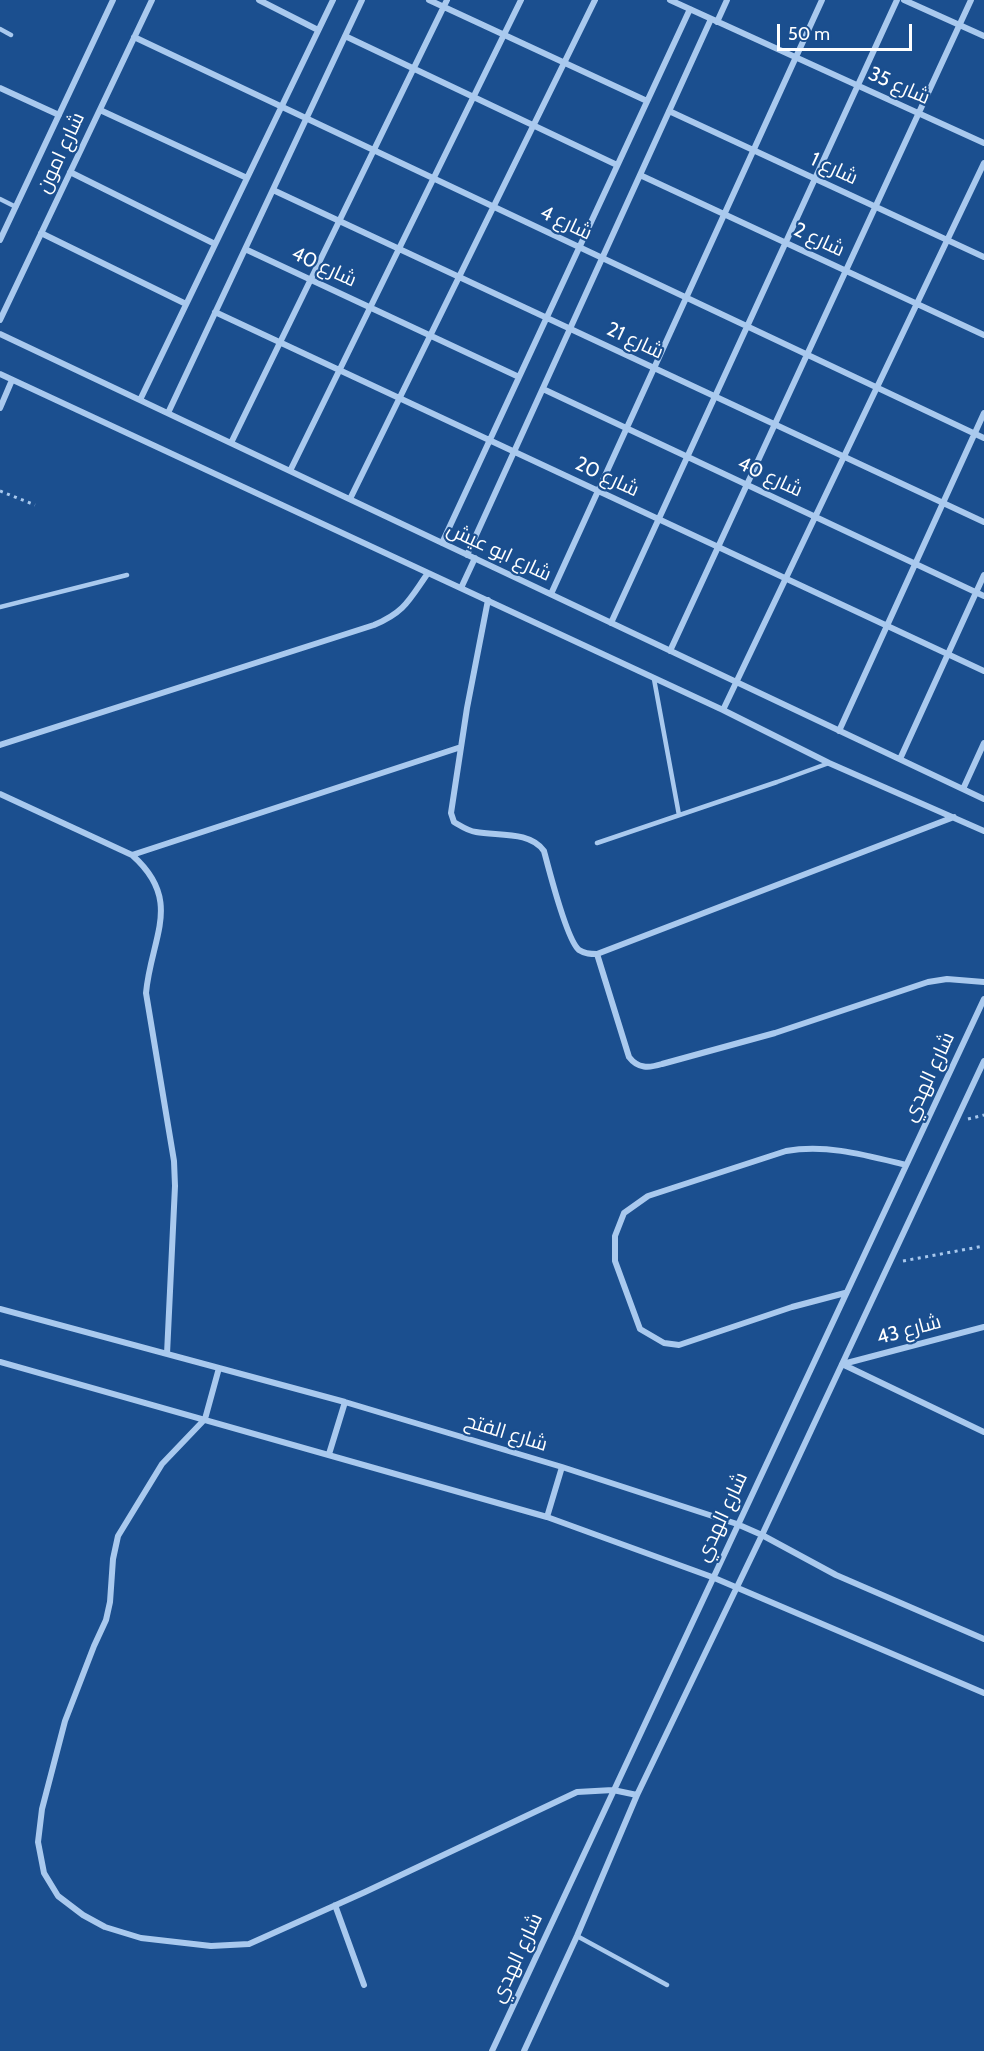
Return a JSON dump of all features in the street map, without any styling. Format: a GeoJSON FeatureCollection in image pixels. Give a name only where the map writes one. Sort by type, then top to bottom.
{"type":"FeatureCollection","features":[{"type":"Feature","properties":{"kind":"street","name":"شارع امون"},"geometry":{"type":"LineString","coordinates":[[0,240],[113,0]]}},
{"type":"Feature","properties":{"kind":"street","name":"شارع امون"},"geometry":{"type":"LineString","coordinates":[[0,320],[152,0]]}},
{"type":"Feature","properties":{"kind":"street"},"geometry":{"type":"LineString","coordinates":[[259,0],[318,30]]}},
{"type":"Feature","properties":{"kind":"street"},"geometry":{"type":"LineString","coordinates":[[140,400],[333,0]]}},
{"type":"Feature","properties":{"kind":"street"},"geometry":{"type":"LineString","coordinates":[[168,413],[362,0]]}},
{"type":"Feature","properties":{"kind":"street"},"geometry":{"type":"LineString","coordinates":[[429,0],[647,101]]}},
{"type":"Feature","properties":{"kind":"street"},"geometry":{"type":"LineString","coordinates":[[231,443],[447,0]]}},
{"type":"Feature","properties":{"kind":"street"},"geometry":{"type":"LineString","coordinates":[[290,471],[521,0]]}},
{"type":"Feature","properties":{"kind":"street"},"geometry":{"type":"LineString","coordinates":[[350,500],[595,0]]}},
{"type":"Feature","properties":{"kind":"street","name":"شارع 35"},"geometry":{"type":"LineString","coordinates":[[670,0],[984,143]]}},
{"type":"Feature","properties":{"kind":"street"},"geometry":{"type":"LineString","coordinates":[[467,555],[669,111],[714,20],[727,0]]}},
{"type":"Feature","properties":{"kind":"street"},"geometry":{"type":"LineString","coordinates":[[551,594],[822,0]]}},
{"type":"Feature","properties":{"kind":"street"},"geometry":{"type":"LineString","coordinates":[[611,623],[897,0]]}},
{"type":"Feature","properties":{"kind":"street"},"geometry":{"type":"LineString","coordinates":[[904,0],[984,36]]}},
{"type":"Feature","properties":{"kind":"street"},"geometry":{"type":"LineString","coordinates":[[670,651],[971,0]]}},
{"type":"Feature","properties":{"kind":"street"},"geometry":{"type":"LineString","coordinates":[[442,543],[690,9]]}},
{"type":"Feature","properties":{"kind":"street"},"geometry":{"type":"LineString","coordinates":[[345,36],[617,165]]}},
{"type":"Feature","properties":{"kind":"street","name":"شارع 4"},"geometry":{"type":"LineString","coordinates":[[134,37],[984,438]]}},
{"type":"Feature","properties":{"kind":"street"},"geometry":{"type":"LineString","coordinates":[[0,88],[58,115]]}},
{"type":"Feature","properties":{"kind":"street"},"geometry":{"type":"LineString","coordinates":[[100,110],[247,178]]}},
{"type":"Feature","properties":{"kind":"street","name":"شارع 1"},"geometry":{"type":"LineString","coordinates":[[669,111],[984,257]]}},
{"type":"Feature","properties":{"kind":"street"},"geometry":{"type":"LineString","coordinates":[[723,710],[984,163]]}},
{"type":"Feature","properties":{"kind":"street"},"geometry":{"type":"LineString","coordinates":[[70,172],[215,244]]}},
{"type":"Feature","properties":{"kind":"street","name":"شارع 2"},"geometry":{"type":"LineString","coordinates":[[640,175],[984,335]]}},
{"type":"Feature","properties":{"kind":"street","name":"شارع 21"},"geometry":{"type":"LineString","coordinates":[[273,190],[984,522]]}},
{"type":"Feature","properties":{"kind":"street"},"geometry":{"type":"LineString","coordinates":[[41,233],[186,304]]}},
{"type":"Feature","properties":{"kind":"street","name":"شارع 40"},"geometry":{"type":"LineString","coordinates":[[245,249],[519,377]]}},
{"type":"Feature","properties":{"kind":"street","name":"شارع 20"},"geometry":{"type":"LineString","coordinates":[[215,312],[984,671]]}},
{"type":"Feature","properties":{"kind":"street","name":"شارع ابو عيش"},"geometry":{"type":"LineString","coordinates":[[0,334],[984,799]]}},
{"type":"Feature","properties":{"kind":"street"},"geometry":{"type":"LineString","coordinates":[[0,374],[723,710],[829,763],[984,831]]}},
{"type":"Feature","properties":{"kind":"street"},"geometry":{"type":"LineString","coordinates":[[0,408],[12,380]]}},
{"type":"Feature","properties":{"kind":"street","name":"شارع 40"},"geometry":{"type":"LineString","coordinates":[[543,388],[984,596]]}},
{"type":"Feature","properties":{"kind":"street"},"geometry":{"type":"LineString","coordinates":[[839,731],[984,413]]}},
{"type":"Feature","properties":{"kind":"street"},"geometry":{"type":"LineString","coordinates":[[461,588],[475,558]]}},
{"type":"Feature","properties":{"kind":"street"},"geometry":{"type":"LineString","coordinates":[[0,745],[374,625],[403,609],[428,573]]}},
{"type":"Feature","properties":{"kind":"street"},"geometry":{"type":"LineString","coordinates":[[900,759],[984,575]]}},
{"type":"Feature","properties":{"kind":"street"},"geometry":{"type":"LineString","coordinates":[[488,600],[451,813],[454,822],[474,832],[526,838],[540,845],[544,851],[571,938],[580,951],[597,954],[954,817]]}},
{"type":"Feature","properties":{"kind":"street"},"geometry":{"type":"LineString","coordinates":[[963,789],[984,743]]}},
{"type":"Feature","properties":{"kind":"street"},"geometry":{"type":"LineString","coordinates":[[132,855],[461,747]]}},
{"type":"Feature","properties":{"kind":"street"},"geometry":{"type":"LineString","coordinates":[[0,794],[132,855],[145,867],[156,885],[161,904],[162,921],[147,973],[146,993],[174,1161],[175,1186],[166,1354]]}},
{"type":"Feature","properties":{"kind":"street"},"geometry":{"type":"LineString","coordinates":[[597,954],[629,1057],[634,1064],[642,1067],[662,1065],[775,1033],[928,982],[947,979],[984,982]]}},
{"type":"Feature","properties":{"kind":"street","name":"شارع الهدي"},"geometry":{"type":"LineString","coordinates":[[492,2051],[984,999]]}},
{"type":"Feature","properties":{"kind":"street"},"geometry":{"type":"LineString","coordinates":[[524,2051],[577,1936],[637,1795],[762,1535],[984,1061]]}},
{"type":"Feature","properties":{"kind":"street"},"geometry":{"type":"LineString","coordinates":[[845,1293],[792,1306],[679,1346],[664,1343],[640,1329],[615,1261],[615,1236],[624,1213],[648,1196],[786,1151],[806,1147],[844,1150],[906,1165]]}},
{"type":"Feature","properties":{"kind":"street","name":"شارع الفتح"},"geometry":{"type":"LineString","coordinates":[[0,1309],[345,1402],[562,1467],[737,1524],[836,1575],[984,1639]]}},
{"type":"Feature","properties":{"kind":"street","name":"شارع 43"},"geometry":{"type":"LineString","coordinates":[[842,1364],[984,1327]]}},
{"type":"Feature","properties":{"kind":"street"},"geometry":{"type":"LineString","coordinates":[[0,1362],[547,1517],[737,1587],[984,1693]]}},
{"type":"Feature","properties":{"kind":"street"},"geometry":{"type":"LineString","coordinates":[[842,1364],[984,1432]]}},
{"type":"Feature","properties":{"kind":"street"},"geometry":{"type":"LineString","coordinates":[[219,1368],[206,1419],[162,1464],[118,1536],[113,1560],[111,1602],[106,1620],[65,1721],[42,1809],[38,1842],[44,1873],[58,1896],[105,1927],[141,1938],[211,1946],[249,1944],[577,1792],[613,1790],[637,1795]]}},
{"type":"Feature","properties":{"kind":"street"},"geometry":{"type":"LineString","coordinates":[[329,1454],[345,1402]]}},
{"type":"Feature","properties":{"kind":"street"},"geometry":{"type":"LineString","coordinates":[[547,1517],[562,1467]]}},
{"type":"Feature","properties":{"kind":"street"},"geometry":{"type":"LineString","coordinates":[[335,1905],[364,1985]]}},
{"type":"Feature","properties":{"kind":"lane"},"geometry":{"type":"LineString","coordinates":[[0,29],[11,35]]}},
{"type":"Feature","properties":{"kind":"lane"},"geometry":{"type":"LineString","coordinates":[[0,199],[16,207]]}},
{"type":"Feature","properties":{"kind":"lane"},"geometry":{"type":"LineString","coordinates":[[0,607],[127,576]]}},
{"type":"Feature","properties":{"kind":"lane"},"geometry":{"type":"LineString","coordinates":[[654,679],[679,815]]}},
{"type":"Feature","properties":{"kind":"lane"},"geometry":{"type":"LineString","coordinates":[[597,843],[829,763]]}},
{"type":"Feature","properties":{"kind":"lane"},"geometry":{"type":"LineString","coordinates":[[577,1936],[667,1985]]}},
{"type":"Feature","properties":{"kind":"path"},"geometry":{"type":"LineString","coordinates":[[0,491],[35,505]]}},
{"type":"Feature","properties":{"kind":"path"},"geometry":{"type":"LineString","coordinates":[[889,1264],[984,1246]]}}]}
